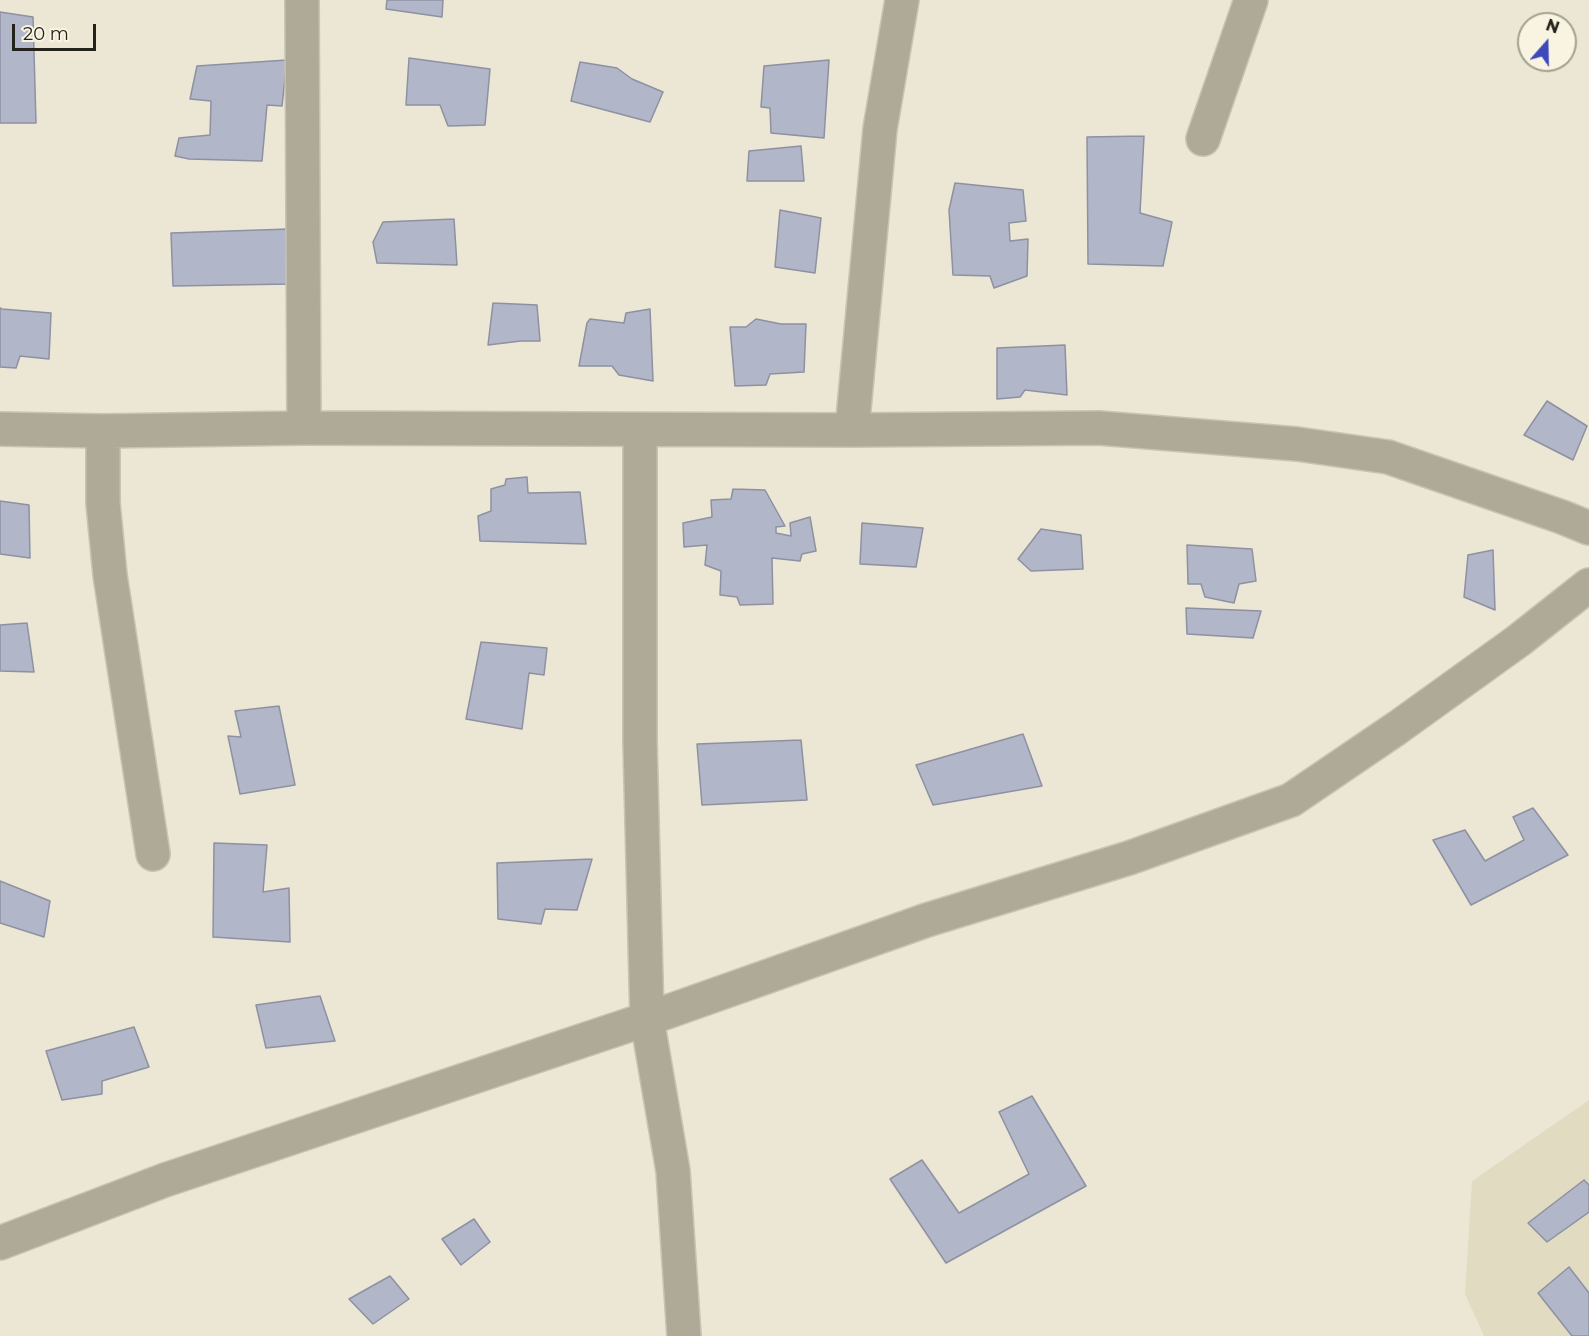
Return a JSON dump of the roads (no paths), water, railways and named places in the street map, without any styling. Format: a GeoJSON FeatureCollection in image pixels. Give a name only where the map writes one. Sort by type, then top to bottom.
{"type":"FeatureCollection","features":[{"type":"Feature","properties":{"kind":"street"},"geometry":{"type":"LineString","coordinates":[[302,0],[304,428]]}},
{"type":"Feature","properties":{"kind":"street"},"geometry":{"type":"LineString","coordinates":[[852,430],[880,129],[902,0]]}},
{"type":"Feature","properties":{"kind":"street"},"geometry":{"type":"LineString","coordinates":[[1203,139],[1251,0]]}},
{"type":"Feature","properties":{"kind":"street"},"geometry":{"type":"LineString","coordinates":[[0,429],[103,431],[304,428],[852,430],[1099,428],[1297,444],[1388,457],[1589,528]]}},
{"type":"Feature","properties":{"kind":"street"},"geometry":{"type":"LineString","coordinates":[[640,430],[640,742],[647,1019],[673,1171],[684,1336]]}},
{"type":"Feature","properties":{"kind":"street"},"geometry":{"type":"LineString","coordinates":[[103,431],[104,503],[110,575],[153,854]]}},
{"type":"Feature","properties":{"kind":"street"},"geometry":{"type":"LineString","coordinates":[[0,1243],[165,1180],[647,1019],[927,920],[1129,858],[1292,800],[1397,729],[1518,641],[1589,585]]}}]}
